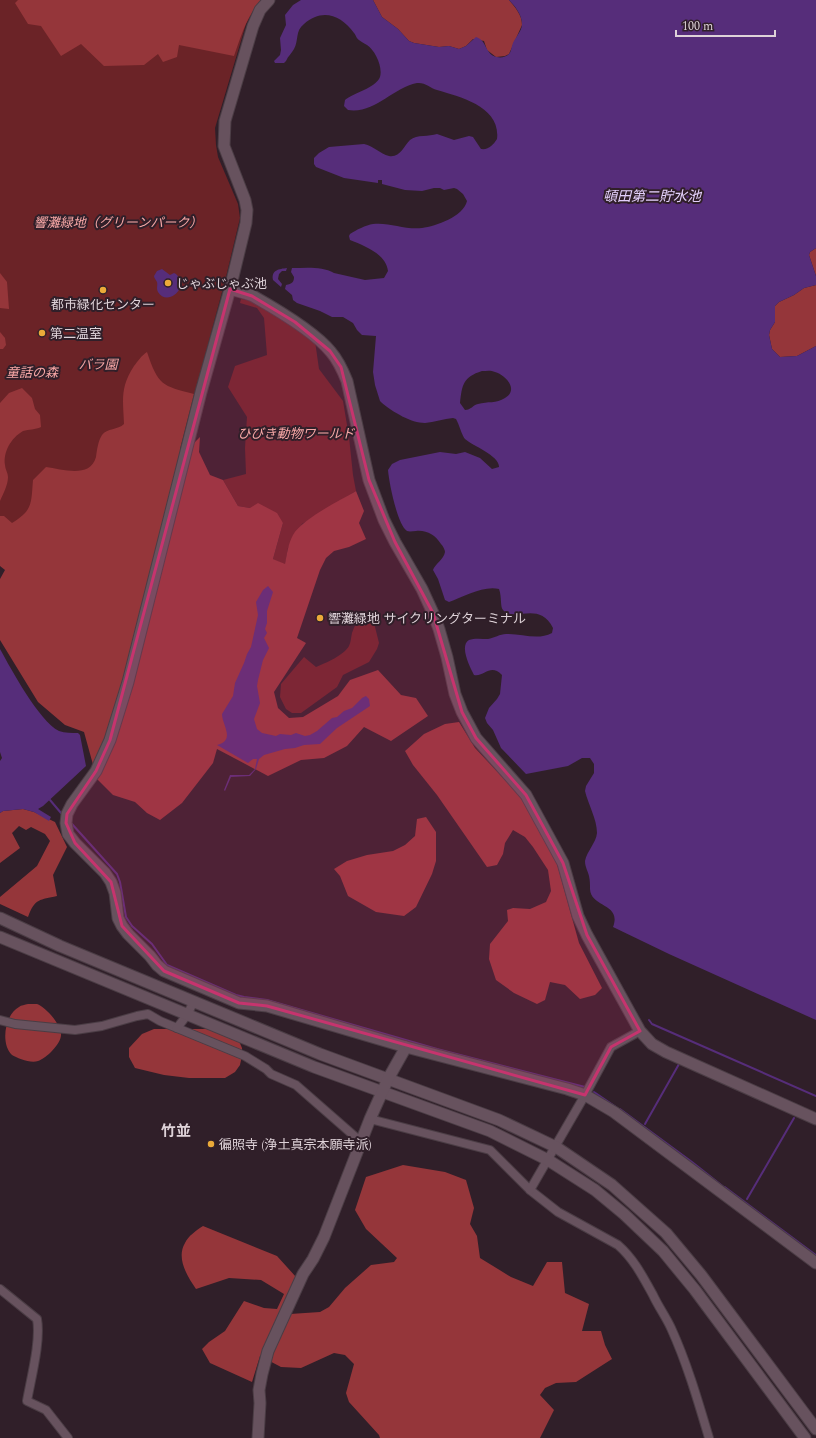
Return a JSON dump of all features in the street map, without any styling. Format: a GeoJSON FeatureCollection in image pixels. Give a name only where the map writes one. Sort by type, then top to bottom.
{"type":"FeatureCollection","features":[{"type":"Feature","properties":{"kind":"street"},"geometry":{"type":"LineString","coordinates":[[269,0],[260,10],[253,26],[225,121],[224,146],[245,200],[247,210],[246,223],[230,289],[201,392],[128,682],[110,740],[96,771],[72,804],[67,814],[66,823],[68,834],[105,873],[111,882],[118,918],[122,926],[164,971],[239,1003],[267,1006],[586,1095],[614,1112],[816,1262]]}},
{"type":"Feature","properties":{"kind":"street"},"geometry":{"type":"LineString","coordinates":[[230,289],[252,296],[315,336],[330,351],[341,368],[347,381],[369,480],[394,542],[422,589],[437,624],[447,657],[455,694],[462,712],[476,738],[526,795],[563,863],[578,916],[587,935],[640,1031],[652,1044],[671,1054],[816,1119]]}},
{"type":"Feature","properties":{"kind":"street"},"geometry":{"type":"LineString","coordinates":[[0,918],[60,946],[320,1054],[499,1120],[556,1147],[612,1185],[666,1233],[701,1275],[816,1430],[806,1438],[695,1290],[663,1251],[624,1214],[595,1190],[548,1160],[490,1132],[314,1067],[0,937]]}},
{"type":"Feature","properties":{"kind":"street"},"geometry":{"type":"LineString","coordinates":[[177,1028],[187,1015],[194,1001]]}},
{"type":"Feature","properties":{"kind":"street"},"geometry":{"type":"LineString","coordinates":[[0,1020],[15,1024],[76,1030],[102,1026],[148,1014],[160,1021],[245,1056],[272,1074],[296,1085],[360,1141]]}},
{"type":"Feature","properties":{"kind":"street"},"geometry":{"type":"LineString","coordinates":[[530,1190],[586,1095],[611,1047],[640,1031]]}},
{"type":"Feature","properties":{"kind":"street"},"geometry":{"type":"LineString","coordinates":[[258,1438],[260,1390],[262,1374],[268,1351],[303,1274],[324,1237],[360,1141],[388,1079],[406,1046]]}},
{"type":"Feature","properties":{"kind":"street"},"geometry":{"type":"LineString","coordinates":[[370,1119],[490,1150],[530,1190],[558,1212],[618,1245],[631,1259],[646,1280],[670,1326],[687,1367],[709,1438]]}},
{"type":"Feature","properties":{"kind":"street"},"geometry":{"type":"LineString","coordinates":[[0,1289],[37,1319],[38,1326],[35,1352],[27,1401],[46,1410],[68,1438]]}},
{"type":"Feature","properties":{"kind":"highlighted area"},"geometry":{"type":"Polygon","coordinates":[[[230,289],[252,296],[295,322],[330,351],[341,367],[369,480],[395,542],[433,613],[462,712],[476,738],[526,795],[563,863],[587,935],[640,1031],[611,1047],[585,1095],[267,1006],[239,1003],[164,971],[122,926],[111,882],[75,843],[66,823],[67,814],[96,771],[110,740],[230,289]]]}},
{"type":"Feature","properties":{"kind":"green space","name":"響灘緑地（グリーンパーク）"},"geometry":{"type":"Polygon","coordinates":[[[0,0],[261,0],[246,24],[215,128],[218,157],[238,204],[240,218],[226,277],[180,449],[0,548],[0,0]]]}},
{"type":"Feature","properties":{"kind":"green space","name":"ひびき動物ワールド"},"geometry":{"type":"Polygon","coordinates":[[[241,299],[256,301],[315,341],[319,369],[343,401],[349,437],[356,491],[302,524],[288,548],[285,565],[273,559],[283,523],[250,508],[238,506],[223,480],[246,474],[245,448],[247,417],[228,387],[235,366],[267,355],[264,318],[257,308],[240,303],[241,299]]]}},
{"type":"Feature","properties":{"kind":"green space"},"geometry":{"type":"Polygon","coordinates":[[[361,616],[366,616],[373,619],[379,643],[369,662],[343,675],[337,687],[301,713],[292,713],[286,709],[280,697],[281,684],[304,657],[316,667],[343,653],[349,646],[352,633],[361,616]]]}},
{"type":"Feature","properties":{"kind":"shaded area"},"geometry":{"type":"Polygon","coordinates":[[[18,0],[261,0],[248,19],[234,56],[179,45],[177,57],[163,62],[158,54],[144,65],[104,66],[81,44],[61,56],[41,26],[28,24],[15,3],[18,0]]]}},
{"type":"Feature","properties":{"kind":"shaded area"},"geometry":{"type":"Polygon","coordinates":[[[373,0],[509,0],[516,8],[522,21],[522,25],[509,54],[496,57],[487,50],[484,41],[473,39],[466,46],[459,49],[449,46],[439,47],[409,41],[398,29],[382,17],[373,0]]]}},
{"type":"Feature","properties":{"kind":"shaded area"},"geometry":{"type":"Polygon","coordinates":[[[816,248],[816,276],[809,255],[810,252],[816,248]]]}},
{"type":"Feature","properties":{"kind":"shaded area"},"geometry":{"type":"Polygon","coordinates":[[[0,273],[7,282],[9,309],[0,308],[0,273]]]}},
{"type":"Feature","properties":{"kind":"shaded area"},"geometry":{"type":"Polygon","coordinates":[[[816,285],[816,346],[797,356],[780,357],[772,349],[769,335],[775,322],[775,306],[779,302],[794,295],[804,288],[816,285]]]}},
{"type":"Feature","properties":{"kind":"shaded area"},"geometry":{"type":"Polygon","coordinates":[[[0,332],[5,338],[6,345],[3,349],[0,349],[0,332]]]}},
{"type":"Feature","properties":{"kind":"shaded area"},"geometry":{"type":"Polygon","coordinates":[[[147,352],[158,378],[168,386],[194,394],[180,449],[189,453],[192,445],[200,437],[199,452],[210,475],[223,480],[238,506],[250,508],[258,503],[277,513],[283,523],[273,559],[285,564],[290,542],[298,529],[312,517],[356,491],[364,511],[359,523],[366,539],[349,547],[334,551],[326,558],[320,570],[297,638],[306,643],[274,692],[278,708],[289,718],[303,717],[338,696],[350,680],[378,670],[401,695],[416,698],[428,716],[391,741],[364,727],[347,746],[324,758],[301,760],[268,776],[217,749],[213,763],[182,803],[160,820],[147,813],[135,802],[113,795],[97,779],[84,732],[65,725],[38,702],[0,640],[0,579],[5,570],[0,566],[0,516],[4,516],[12,523],[24,514],[30,506],[33,480],[46,467],[75,471],[88,468],[93,464],[102,435],[107,431],[124,424],[124,387],[134,366],[147,352]]]}},
{"type":"Feature","properties":{"kind":"shaded area"},"geometry":{"type":"Polygon","coordinates":[[[22,388],[32,398],[35,409],[40,415],[41,427],[23,431],[15,437],[9,446],[5,455],[5,466],[8,480],[0,501],[0,403],[9,393],[22,388]]]}},
{"type":"Feature","properties":{"kind":"shaded area"},"geometry":{"type":"Polygon","coordinates":[[[459,722],[475,748],[520,796],[535,817],[557,864],[579,943],[602,988],[595,995],[580,999],[565,985],[550,982],[545,1000],[537,1004],[514,993],[496,980],[489,959],[490,944],[508,921],[507,910],[513,908],[530,909],[546,902],[551,891],[548,870],[525,837],[513,830],[505,843],[503,854],[497,865],[487,867],[437,795],[413,765],[405,751],[424,734],[445,724],[459,722]]]}},
{"type":"Feature","properties":{"kind":"shaded area"},"geometry":{"type":"Polygon","coordinates":[[[23,809],[34,812],[55,822],[67,847],[53,875],[57,896],[46,898],[36,903],[28,917],[0,904],[0,897],[37,866],[50,841],[45,834],[31,827],[26,830],[19,826],[12,833],[20,848],[0,863],[0,813],[3,811],[23,809]]]}},
{"type":"Feature","properties":{"kind":"shaded area"},"geometry":{"type":"Polygon","coordinates":[[[426,817],[436,832],[436,861],[432,874],[416,907],[404,916],[376,912],[348,896],[340,876],[334,869],[347,861],[367,855],[393,851],[405,845],[415,836],[417,819],[426,817]]]}},
{"type":"Feature","properties":{"kind":"shaded area"},"geometry":{"type":"Polygon","coordinates":[[[37,1004],[49,1012],[59,1026],[61,1034],[59,1042],[53,1050],[41,1060],[35,1062],[17,1058],[12,1055],[8,1050],[5,1037],[7,1022],[10,1016],[20,1006],[37,1004]]]}},
{"type":"Feature","properties":{"kind":"shaded area"},"geometry":{"type":"Polygon","coordinates":[[[154,1029],[223,1029],[238,1039],[242,1048],[240,1065],[235,1072],[225,1078],[189,1078],[164,1075],[135,1068],[129,1057],[129,1048],[142,1034],[154,1029]]]}},
{"type":"Feature","properties":{"kind":"shaded area"},"geometry":{"type":"Polygon","coordinates":[[[403,1165],[445,1172],[466,1180],[474,1208],[470,1224],[477,1236],[480,1258],[511,1277],[533,1286],[547,1262],[562,1262],[565,1293],[589,1304],[582,1331],[601,1331],[605,1345],[612,1359],[576,1382],[556,1383],[545,1388],[540,1395],[554,1410],[540,1438],[380,1438],[349,1402],[346,1393],[354,1364],[345,1355],[334,1353],[301,1368],[281,1367],[260,1356],[252,1382],[210,1363],[202,1349],[225,1331],[244,1301],[264,1308],[277,1309],[284,1294],[261,1280],[229,1278],[196,1289],[186,1273],[182,1261],[183,1249],[186,1240],[195,1231],[203,1226],[277,1256],[296,1277],[287,1295],[290,1314],[320,1312],[329,1307],[345,1288],[371,1265],[394,1262],[397,1258],[366,1229],[355,1210],[366,1177],[403,1165]]]}},
{"type":"Feature","properties":{"kind":"water","name":"頓田第二貯水池"},"geometry":{"type":"Polygon","coordinates":[[[301,0],[373,0],[382,17],[398,29],[409,41],[439,47],[449,46],[459,49],[466,46],[476,37],[482,41],[493,56],[505,57],[510,53],[513,43],[522,27],[522,21],[519,14],[509,0],[816,0],[816,248],[810,252],[809,255],[816,276],[816,285],[804,288],[794,295],[779,302],[775,306],[775,322],[769,335],[772,349],[780,357],[797,356],[816,346],[816,1020],[669,954],[613,927],[615,919],[610,909],[595,900],[592,895],[585,863],[586,857],[597,833],[596,822],[585,791],[586,786],[594,773],[594,764],[590,758],[582,758],[568,766],[526,774],[501,748],[493,730],[487,723],[485,718],[489,708],[500,694],[502,675],[494,670],[491,670],[474,675],[466,657],[466,643],[471,639],[488,639],[504,634],[535,637],[541,636],[552,633],[553,628],[541,615],[534,613],[513,614],[503,610],[499,589],[493,588],[480,590],[449,602],[445,600],[438,579],[433,570],[444,555],[444,549],[439,541],[430,534],[424,531],[407,531],[403,527],[394,502],[388,470],[392,464],[400,460],[440,452],[456,454],[465,452],[480,458],[492,469],[499,467],[498,463],[491,455],[465,439],[456,419],[453,418],[420,423],[402,416],[382,403],[375,385],[373,372],[376,336],[362,335],[353,323],[343,317],[332,317],[297,303],[293,300],[292,295],[285,289],[286,285],[294,280],[291,272],[292,268],[319,268],[365,280],[384,278],[388,271],[383,260],[374,251],[350,240],[350,234],[367,225],[373,224],[416,228],[434,225],[455,216],[464,207],[467,201],[463,194],[454,188],[444,190],[434,188],[422,191],[405,190],[382,184],[382,180],[378,180],[378,183],[344,178],[316,167],[314,164],[314,158],[319,153],[329,147],[364,144],[371,146],[386,155],[393,156],[399,153],[413,138],[437,134],[454,140],[469,136],[473,137],[481,149],[486,149],[490,147],[497,139],[497,128],[493,119],[478,105],[420,83],[399,90],[375,105],[367,108],[348,110],[344,106],[345,100],[374,84],[380,77],[381,73],[379,64],[373,51],[370,47],[358,39],[343,22],[337,18],[324,15],[311,19],[304,24],[299,30],[295,46],[286,61],[284,63],[275,63],[274,61],[280,55],[280,38],[286,25],[285,15],[293,5],[301,0]],[[482,371],[471,376],[465,382],[460,403],[465,410],[478,404],[502,400],[509,395],[511,391],[511,387],[507,379],[503,376],[493,371],[482,371]]]}},
{"type":"Feature","properties":{"kind":"water"},"geometry":{"type":"Polygon","coordinates":[[[287,268],[286,271],[282,271],[279,274],[278,279],[282,284],[281,287],[273,280],[273,274],[276,271],[287,268]]]}},
{"type":"Feature","properties":{"kind":"water","name":"じゃぶじゃぶ池"},"geometry":{"type":"Polygon","coordinates":[[[162,269],[170,275],[174,273],[176,274],[179,279],[180,288],[176,294],[167,298],[163,297],[157,291],[157,282],[154,276],[157,271],[162,269]]]}},
{"type":"Feature","properties":{"kind":"water"},"geometry":{"type":"Polygon","coordinates":[[[268,586],[273,592],[267,611],[267,623],[265,629],[267,633],[264,638],[269,648],[263,660],[257,686],[260,703],[254,719],[257,729],[262,733],[276,736],[280,734],[291,735],[296,733],[305,736],[310,735],[332,718],[337,717],[344,711],[352,708],[366,696],[369,699],[370,706],[337,728],[320,744],[304,745],[264,755],[259,759],[256,769],[250,776],[231,777],[225,791],[224,790],[230,775],[249,775],[255,769],[257,759],[253,759],[248,763],[217,745],[226,740],[227,732],[222,714],[233,696],[235,683],[251,647],[258,615],[256,602],[263,590],[268,586]]]}},
{"type":"Feature","properties":{"kind":"water"},"geometry":{"type":"Polygon","coordinates":[[[0,649],[26,694],[43,717],[59,731],[66,733],[78,733],[80,735],[86,766],[38,809],[51,817],[49,821],[34,812],[23,809],[3,811],[0,813],[0,761],[2,758],[0,752],[0,649]]]}},
{"type":"Feature","properties":{"kind":"water"},"geometry":{"type":"Polygon","coordinates":[[[725,1186],[816,1254],[816,1258],[723,1189],[725,1186]]]}},
{"type":"Feature","properties":{"kind":"waterway"},"geometry":{"type":"LineString","coordinates":[[50,800],[61,813]]}},
{"type":"Feature","properties":{"kind":"waterway"},"geometry":{"type":"LineString","coordinates":[[72,824],[117,874],[120,882],[126,917],[132,926],[152,944],[167,965],[236,995],[267,1000],[437,1049],[585,1087]]}},
{"type":"Feature","properties":{"kind":"waterway"},"geometry":{"type":"LineString","coordinates":[[649,1020],[652,1024],[816,1096]]}},
{"type":"Feature","properties":{"kind":"waterway"},"geometry":{"type":"LineString","coordinates":[[645,1124],[679,1064]]}},
{"type":"Feature","properties":{"kind":"waterway"},"geometry":{"type":"LineString","coordinates":[[594,1092],[616,1107]]}},
{"type":"Feature","properties":{"kind":"waterway"},"geometry":{"type":"LineString","coordinates":[[620,1109],[725,1188]]}},
{"type":"Feature","properties":{"kind":"waterway"},"geometry":{"type":"LineString","coordinates":[[747,1199],[794,1118]]}},
{"type":"Feature","properties":{"kind":"place","name":"じゃぶじゃぶ池"},"geometry":{"type":"Point","coordinates":[168,283]}},
{"type":"Feature","properties":{"kind":"place","name":"都市緑化センター"},"geometry":{"type":"Point","coordinates":[103,290]}},
{"type":"Feature","properties":{"kind":"place","name":"第二温室"},"geometry":{"type":"Point","coordinates":[42,333]}},
{"type":"Feature","properties":{"kind":"place","name":"響灘緑地 サイクリングターミナル"},"geometry":{"type":"Point","coordinates":[320,618]}},
{"type":"Feature","properties":{"kind":"place","name":"徧照寺 (浄土真宗本願寺派)"},"geometry":{"type":"Point","coordinates":[211,1144]}},
{"type":"Feature","properties":{"kind":"district","name":"竹並"},"geometry":{"type":"Point","coordinates":[176,1131]}},
{"type":"Feature","properties":{"kind":"park label","name":"バラ園"},"geometry":{"type":"Point","coordinates":[98,364]}},
{"type":"Feature","properties":{"kind":"park label","name":"童話の森"},"geometry":{"type":"Point","coordinates":[32,372]}}]}
